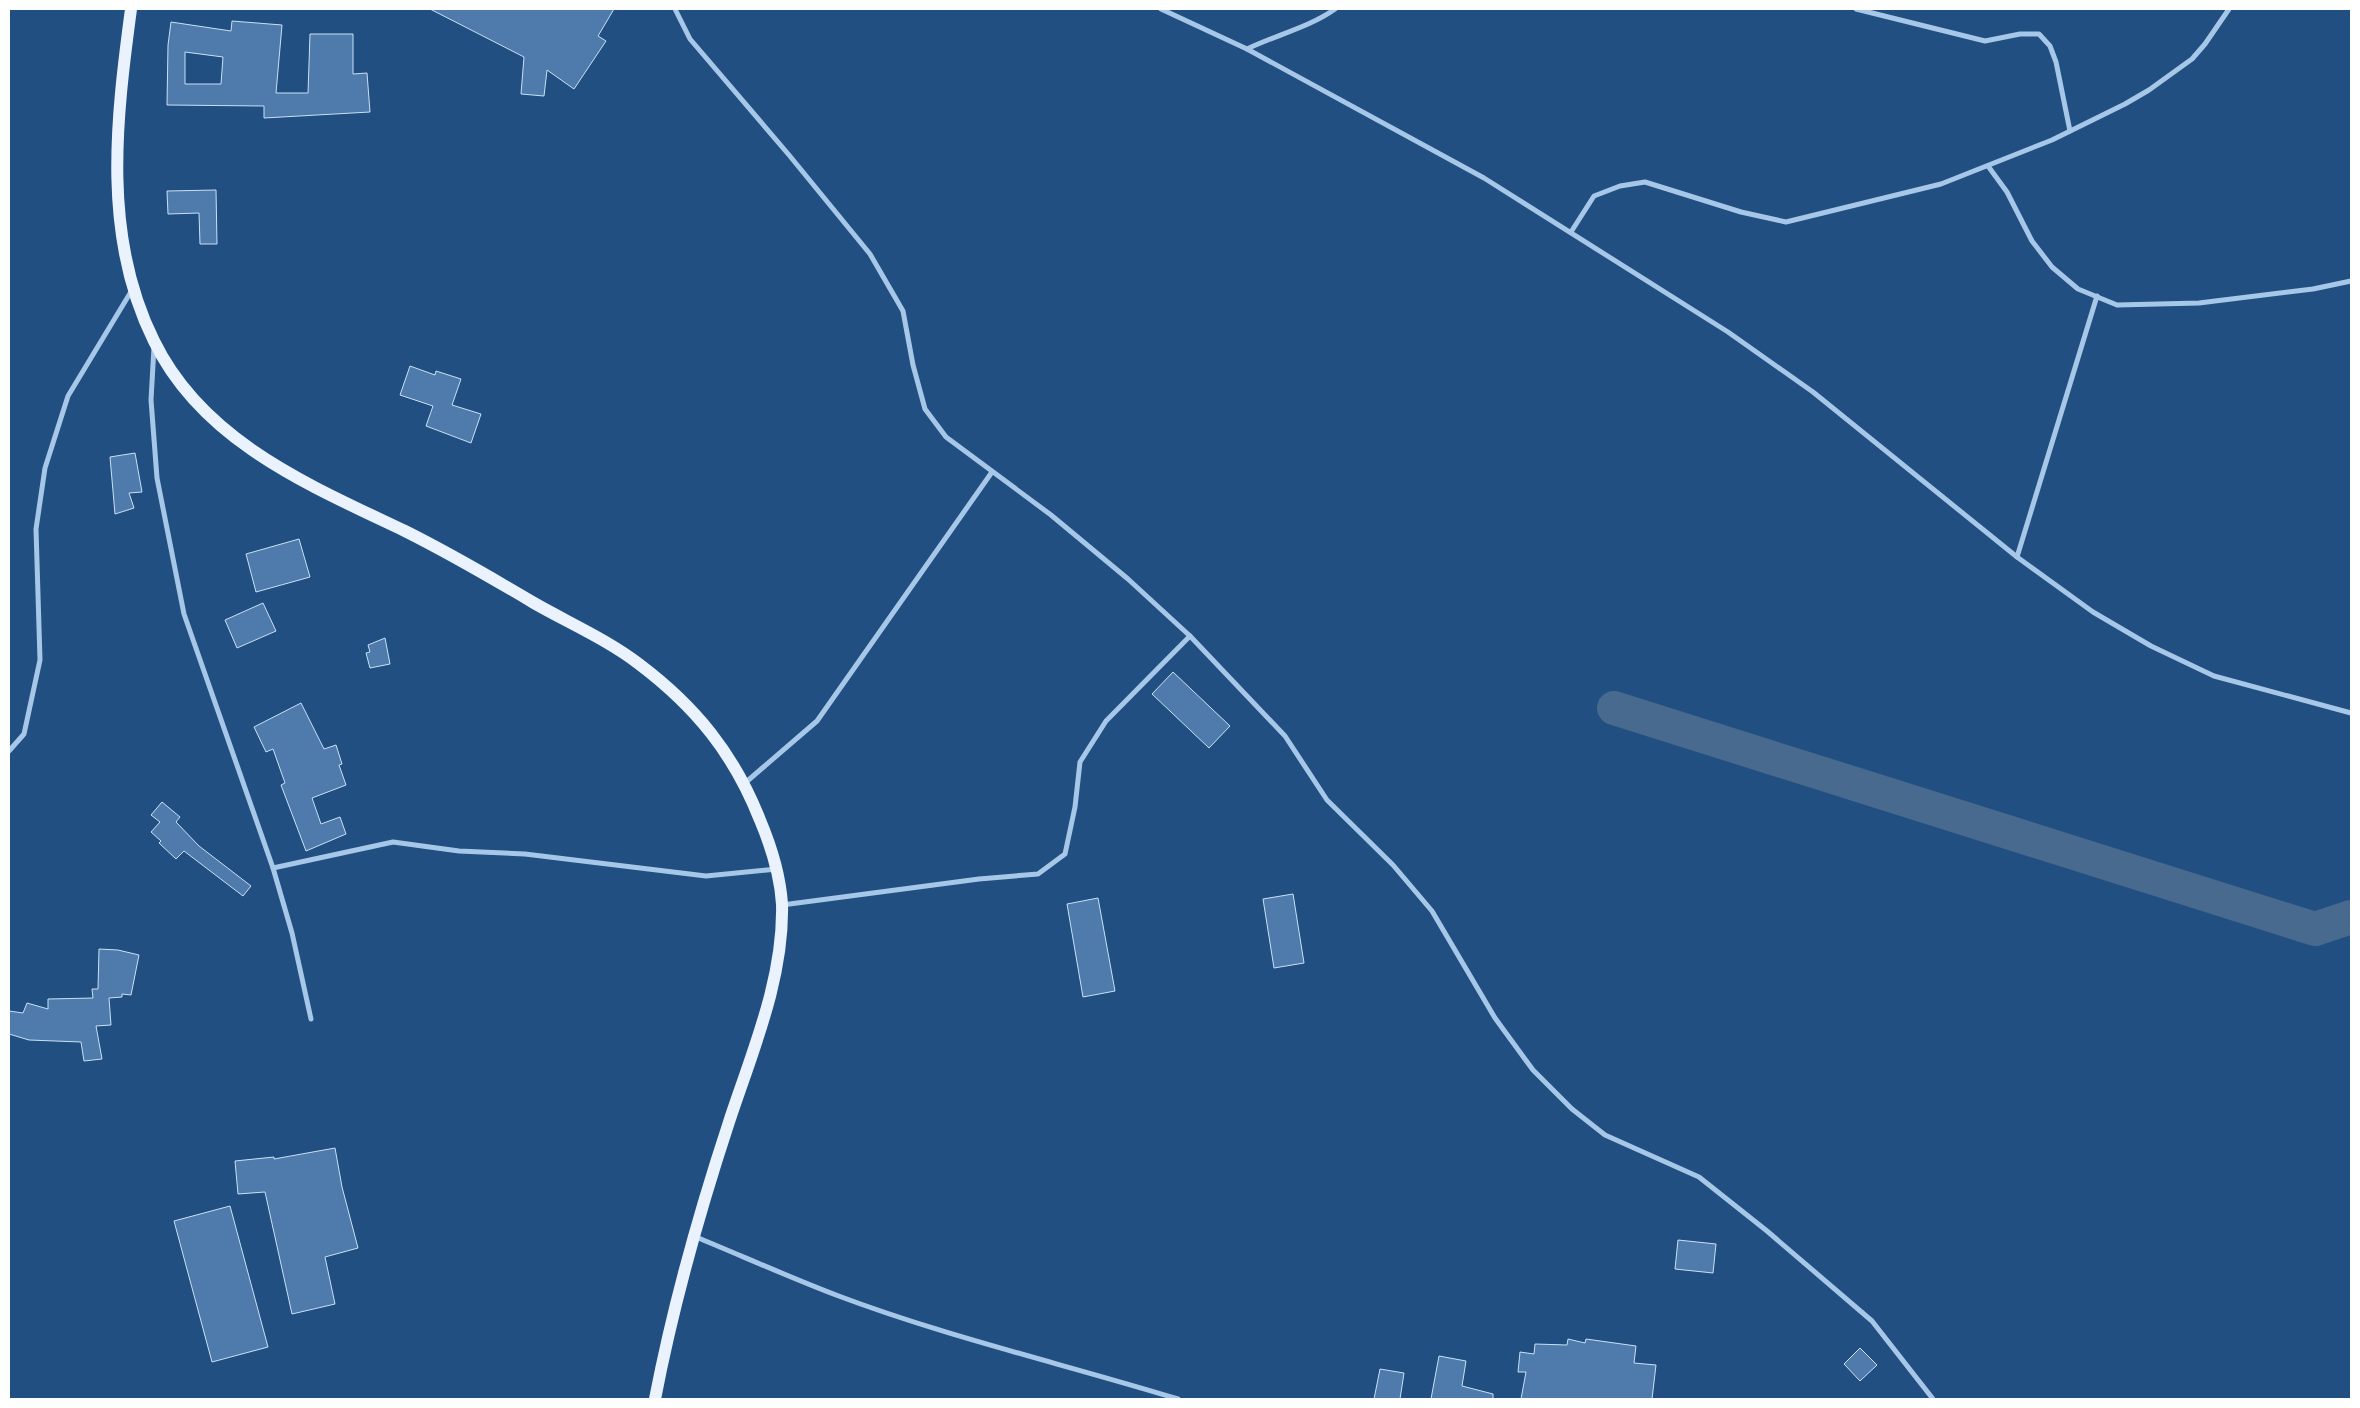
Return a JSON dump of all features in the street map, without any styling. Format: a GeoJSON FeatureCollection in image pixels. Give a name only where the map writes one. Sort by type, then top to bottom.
{"type":"FeatureCollection","features":[{"type":"Feature","properties":{"kind":"main road"},"geometry":{"type":"LineString","coordinates":[[131,9],[118,143],[117,202],[122,250],[133,290],[154,344],[180,383],[202,407],[261,458],[341,502],[442,549],[637,662],[675,694],[701,722],[724,748],[746,783],[777,869],[782,905],[778,954],[767,1005],[695,1237],[675,1310],[655,1399]]}},
{"type":"Feature","properties":{"kind":"street"},"geometry":{"type":"LineString","coordinates":[[675,9],[690,39],[795,162],[870,254],[903,310],[913,365],[925,409],[946,437],[1050,515],[1121,573],[1190,636],[1285,736],[1327,800],[1393,866],[1432,911],[1495,1018],[1533,1070],[1572,1109],[1605,1135],[1699,1177],[1767,1231],[1872,1321],[1932,1399]]}},
{"type":"Feature","properties":{"kind":"street"},"geometry":{"type":"LineString","coordinates":[[1161,9],[1247,50],[1484,178],[1728,332],[1813,392],[2017,557],[2093,612],[2151,646],[2214,676],[2351,713]]}},
{"type":"Feature","properties":{"kind":"street"},"geometry":{"type":"LineString","coordinates":[[1247,50],[1274,36],[1324,17],[1335,9]]}},
{"type":"Feature","properties":{"kind":"street"},"geometry":{"type":"LineString","coordinates":[[1856,9],[1985,41],[2020,34],[2039,34],[2050,46],[2056,62],[2070,131]]}},
{"type":"Feature","properties":{"kind":"street"},"geometry":{"type":"LineString","coordinates":[[1571,232],[1594,196],[1620,186],[1645,182],[1741,212],[1786,222],[1941,184],[2070,131],[2125,104],[2184,64],[2205,44],[2229,9]]}},
{"type":"Feature","properties":{"kind":"street"},"geometry":{"type":"LineString","coordinates":[[1988,166],[2007,192],[2032,241],[2052,267],[2078,288],[2117,305],[2199,303],[2313,289],[2351,281]]}},
{"type":"Feature","properties":{"kind":"street"},"geometry":{"type":"LineString","coordinates":[[9,751],[24,734],[40,660],[36,529],[45,468],[68,396],[133,290]]}},
{"type":"Feature","properties":{"kind":"street"},"geometry":{"type":"LineString","coordinates":[[2017,557],[2097,296]]}},
{"type":"Feature","properties":{"kind":"street"},"geometry":{"type":"LineString","coordinates":[[154,344],[151,400],[157,478],[184,614],[274,868],[292,933],[311,1019]]}},
{"type":"Feature","properties":{"kind":"street"},"geometry":{"type":"LineString","coordinates":[[746,783],[817,721],[992,472]]}},
{"type":"Feature","properties":{"kind":"street"},"geometry":{"type":"LineString","coordinates":[[782,905],[979,879],[1038,874],[1065,854],[1075,807],[1080,762],[1106,721],[1190,636]]}},
{"type":"Feature","properties":{"kind":"street"},"geometry":{"type":"LineString","coordinates":[[274,868],[392,842],[459,851],[525,854],[706,876],[777,869]]}},
{"type":"Feature","properties":{"kind":"street"},"geometry":{"type":"LineString","coordinates":[[695,1237],[837,1296],[1006,1350],[1111,1378],[1178,1399]]}},
{"type":"Feature","properties":{"kind":"building"},"geometry":{"type":"Polygon","coordinates":[[[430,9],[614,9],[598,36],[606,41],[574,89],[547,70],[544,96],[521,94],[524,57],[430,9]]]}},
{"type":"Feature","properties":{"kind":"building"},"geometry":{"type":"Polygon","coordinates":[[[232,21],[282,25],[276,93],[308,93],[310,34],[353,34],[353,74],[367,73],[370,112],[264,118],[264,106],[167,105],[168,45],[171,22],[231,31],[232,21]],[[185,52],[185,84],[221,84],[223,57],[185,52]]]}},
{"type":"Feature","properties":{"kind":"building"},"geometry":{"type":"Polygon","coordinates":[[[216,190],[217,244],[200,244],[199,213],[168,214],[167,191],[216,190]]]}},
{"type":"Feature","properties":{"kind":"building"},"geometry":{"type":"Polygon","coordinates":[[[410,366],[435,375],[436,371],[461,379],[452,405],[481,414],[471,443],[426,426],[433,406],[400,395],[410,366]]]}},
{"type":"Feature","properties":{"kind":"building"},"geometry":{"type":"Polygon","coordinates":[[[135,453],[142,492],[129,493],[134,508],[115,514],[110,457],[135,453]]]}},
{"type":"Feature","properties":{"kind":"building"},"geometry":{"type":"Polygon","coordinates":[[[299,539],[310,577],[256,592],[246,554],[299,539]]]}},
{"type":"Feature","properties":{"kind":"building"},"geometry":{"type":"Polygon","coordinates":[[[263,603],[276,631],[237,648],[225,620],[263,603]]]}},
{"type":"Feature","properties":{"kind":"building"},"geometry":{"type":"Polygon","coordinates":[[[385,638],[390,664],[370,668],[366,653],[370,652],[368,645],[385,638]]]}},
{"type":"Feature","properties":{"kind":"building"},"geometry":{"type":"Polygon","coordinates":[[[1173,672],[1230,726],[1209,748],[1152,694],[1173,672]]]}},
{"type":"Feature","properties":{"kind":"building"},"geometry":{"type":"Polygon","coordinates":[[[301,703],[324,749],[336,745],[342,764],[339,765],[346,785],[312,798],[321,824],[340,817],[346,834],[306,851],[281,785],[285,783],[273,749],[266,752],[254,727],[301,703]]]}},
{"type":"Feature","properties":{"kind":"building"},"geometry":{"type":"Polygon","coordinates":[[[162,802],[180,817],[176,822],[199,846],[251,886],[243,896],[184,851],[176,859],[159,843],[161,841],[151,832],[160,822],[151,815],[162,802]]]}},
{"type":"Feature","properties":{"kind":"building"},"geometry":{"type":"Polygon","coordinates":[[[1293,894],[1304,963],[1274,968],[1263,899],[1293,894]]]}},
{"type":"Feature","properties":{"kind":"building"},"geometry":{"type":"Polygon","coordinates":[[[1098,898],[1115,991],[1083,997],[1067,904],[1098,898]]]}},
{"type":"Feature","properties":{"kind":"building"},"geometry":{"type":"Polygon","coordinates":[[[99,949],[118,950],[139,955],[131,995],[122,994],[122,997],[109,998],[111,1025],[96,1026],[102,1059],[84,1061],[81,1042],[29,1040],[9,1034],[9,1011],[23,1013],[27,1003],[48,1009],[48,999],[93,998],[92,989],[98,989],[99,949]]]}},
{"type":"Feature","properties":{"kind":"building"},"geometry":{"type":"Polygon","coordinates":[[[335,1148],[342,1187],[358,1248],[325,1257],[335,1304],[292,1314],[265,1192],[238,1194],[235,1161],[274,1157],[274,1159],[335,1148]]]}},
{"type":"Feature","properties":{"kind":"building"},"geometry":{"type":"Polygon","coordinates":[[[230,1206],[268,1347],[212,1362],[174,1221],[230,1206]]]}},
{"type":"Feature","properties":{"kind":"building"},"geometry":{"type":"Polygon","coordinates":[[[1678,1240],[1716,1244],[1713,1273],[1675,1269],[1678,1240]]]}},
{"type":"Feature","properties":{"kind":"building"},"geometry":{"type":"Polygon","coordinates":[[[1568,1339],[1585,1343],[1586,1339],[1636,1346],[1634,1363],[1656,1365],[1652,1399],[1521,1399],[1526,1372],[1518,1372],[1520,1352],[1534,1354],[1535,1344],[1567,1345],[1568,1339]]]}},
{"type":"Feature","properties":{"kind":"building"},"geometry":{"type":"Polygon","coordinates":[[[1860,1348],[1877,1365],[1860,1381],[1844,1364],[1860,1348]]]}},
{"type":"Feature","properties":{"kind":"building"},"geometry":{"type":"Polygon","coordinates":[[[1439,1356],[1466,1361],[1462,1386],[1493,1394],[1493,1399],[1431,1399],[1439,1356]]]}},
{"type":"Feature","properties":{"kind":"building"},"geometry":{"type":"Polygon","coordinates":[[[1380,1369],[1404,1373],[1400,1399],[1374,1399],[1380,1369]]]}},
{"type":"Feature","properties":{"kind":"waterway"},"geometry":{"type":"LineString","coordinates":[[1614,708],[2315,929],[2351,917]]}}]}
